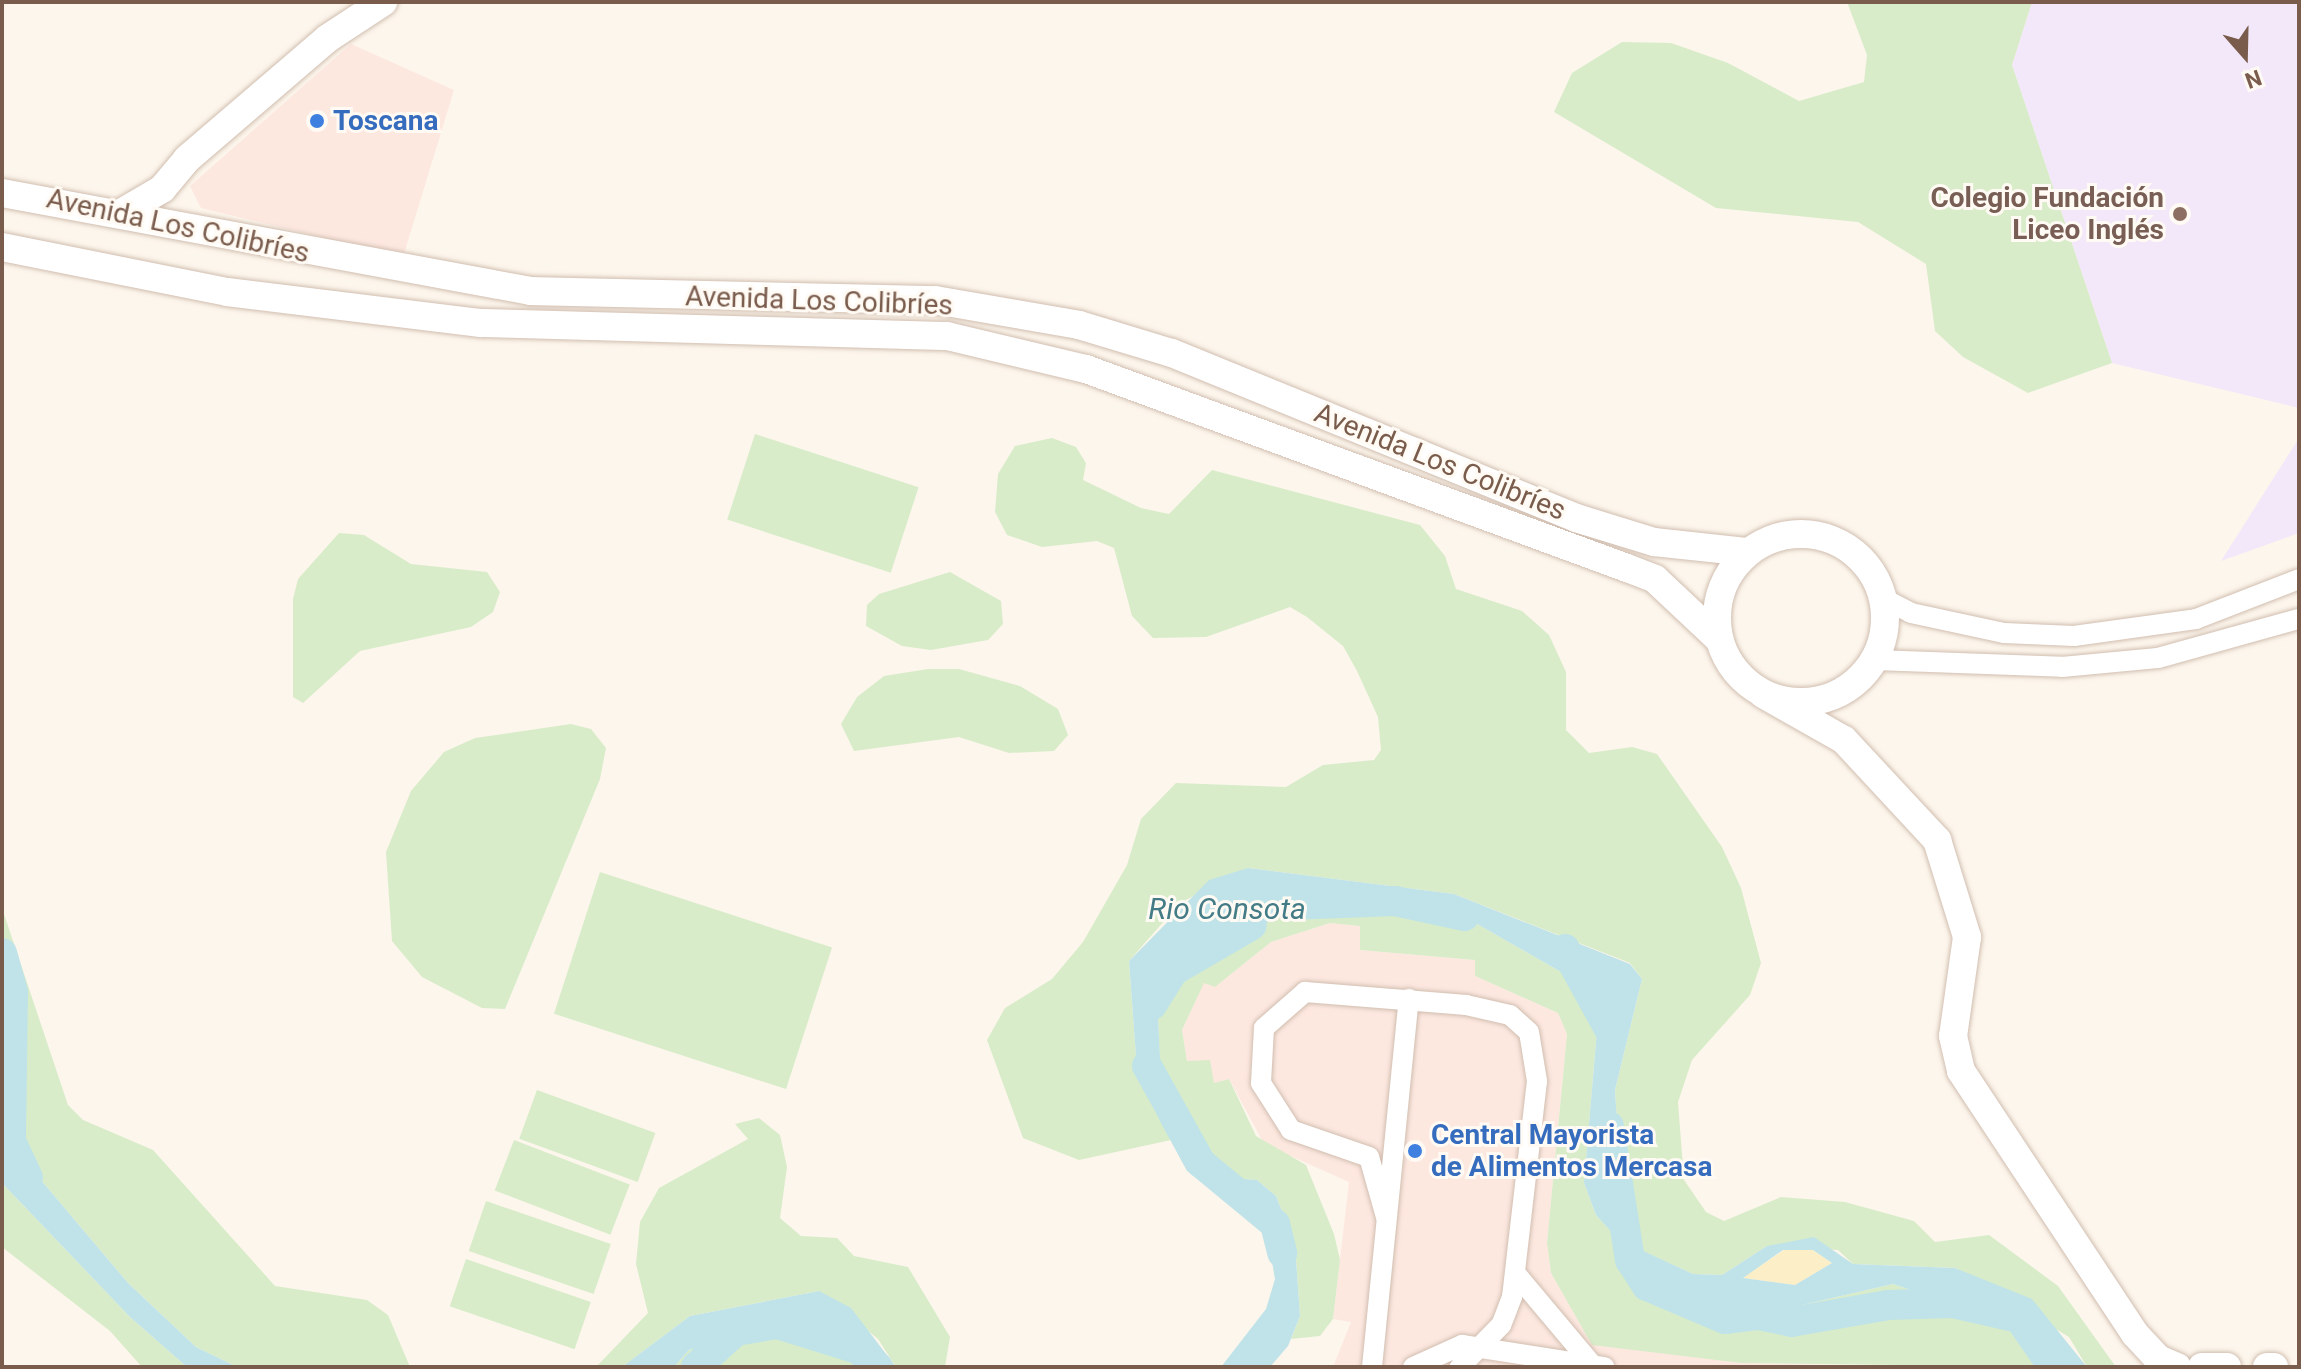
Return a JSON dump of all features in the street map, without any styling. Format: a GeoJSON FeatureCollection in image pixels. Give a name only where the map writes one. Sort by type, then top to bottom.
{"type":"FeatureCollection","features":[{"type":"Feature","properties":{"kind":"main road"},"geometry":{"type":"LineString","coordinates":[[121,213],[162,189],[187,159],[328,38],[383,2]]}},
{"type":"Feature","properties":{"kind":"main road"},"geometry":{"type":"LineString","coordinates":[[162,189],[188,227]]}},
{"type":"Feature","properties":{"kind":"main road","name":"Avenida Los Colibríes"},"geometry":{"type":"LineString","coordinates":[[2,193],[121,213],[377,267],[583,294],[935,300],[1079,325],[1172,353],[1576,518],[1654,542],[1748,552]]}},
{"type":"Feature","properties":{"kind":"main road","name":"Avenida Los Colibríes"},"geometry":{"type":"LineString","coordinates":[[2,247],[227,292],[366,311],[573,331],[830,329],[947,336],[1086,369],[1655,579],[1719,639]]}},
{"type":"Feature","properties":{"kind":"main road"},"geometry":{"type":"LineString","coordinates":[[366,311],[377,267]]}},
{"type":"Feature","properties":{"kind":"main road"},"geometry":{"type":"LineString","coordinates":[[1763,694],[1790,702],[1845,690],[1875,660],[1884,599],[1876,576],[1841,543],[1793,534],[1748,552],[1720,591],[1719,639],[1728,661],[1763,694],[1844,740],[1937,840],[1962,911],[1967,937],[1953,1036],[1961,1071],[2135,1334],[2158,1359],[2177,1367]]}},
{"type":"Feature","properties":{"kind":"main road"},"geometry":{"type":"LineString","coordinates":[[1844,740],[1845,690]]}},
{"type":"Feature","properties":{"kind":"main road"},"geometry":{"type":"LineString","coordinates":[[2202,1367],[2227,1367]]}},
{"type":"Feature","properties":{"kind":"main road"},"geometry":{"type":"LineString","coordinates":[[2267,1367],[2274,1367]]}},
{"type":"Feature","properties":{"kind":"street"},"geometry":{"type":"LineString","coordinates":[[1884,599],[1911,613],[2004,633],[2074,636],[2196,619],[2299,579]]}},
{"type":"Feature","properties":{"kind":"street"},"geometry":{"type":"LineString","coordinates":[[1875,660],[2062,667],[2158,658],[2299,619]]}},
{"type":"Feature","properties":{"kind":"street"},"geometry":{"type":"LineString","coordinates":[[1386,1217],[1376,1171],[1360,1148],[1307,1138],[1277,1115],[1261,1083],[1258,1045],[1277,1011],[1305,992],[1409,999],[1510,1015],[1534,1045],[1516,1274],[1501,1325],[1473,1361]]}},
{"type":"Feature","properties":{"kind":"street"},"geometry":{"type":"LineString","coordinates":[[1372,1367],[1409,999]]}},
{"type":"Feature","properties":{"kind":"street"},"geometry":{"type":"LineString","coordinates":[[1516,1274],[1594,1367]]}},
{"type":"Feature","properties":{"kind":"street"},"geometry":{"type":"LineString","coordinates":[[1413,1367],[1455,1346],[1473,1361],[1604,1367]]}},
{"type":"Feature","properties":{"kind":"shaded area","name":"Colegio Fundación Liceo Inglés"},"geometry":{"type":"Polygon","coordinates":[[[2032,2],[2299,2],[2299,408],[2112,363],[2012,65],[2032,2]]]}},
{"type":"Feature","properties":{"kind":"shaded area"},"geometry":{"type":"Polygon","coordinates":[[[351,44],[454,90],[403,257],[201,208],[190,186],[351,44]]]}},
{"type":"Feature","properties":{"kind":"shaded area"},"geometry":{"type":"Polygon","coordinates":[[[2299,438],[2299,533],[2221,561],[2299,438]]]}},
{"type":"Feature","properties":{"kind":"shaded area","name":"Central Mayorista de Alimentos Mercasa"},"geometry":{"type":"Polygon","coordinates":[[[1330,923],[1360,926],[1360,950],[1475,960],[1475,976],[1558,1013],[1567,1034],[1547,1243],[1551,1273],[1592,1344],[1741,1363],[1919,1367],[1333,1367],[1351,1322],[1333,1319],[1349,1182],[1264,1144],[1229,1079],[1214,1083],[1187,1061],[1182,1030],[1204,982],[1215,987],[1271,942],[1330,923]]]}},
{"type":"Feature","properties":{"kind":"green space"},"geometry":{"type":"Polygon","coordinates":[[[1847,2],[2032,2],[2012,65],[2112,363],[2028,393],[1963,357],[1935,331],[1926,264],[1858,222],[1716,208],[1554,112],[1572,73],[1622,42],[1671,43],[1728,63],[1799,101],[1864,82],[1867,55],[1847,2]]]}},
{"type":"Feature","properties":{"kind":"green space"},"geometry":{"type":"Polygon","coordinates":[[[755,434],[919,487],[891,573],[727,520],[755,434]]]}},
{"type":"Feature","properties":{"kind":"green space"},"geometry":{"type":"Polygon","coordinates":[[[1052,438],[1076,447],[1086,463],[1083,480],[1141,508],[1169,514],[1212,470],[1420,525],[1445,556],[1456,589],[1522,611],[1549,635],[1566,672],[1566,730],[1589,753],[1632,747],[1657,754],[1722,847],[1741,888],[1761,963],[1750,995],[1692,1060],[1678,1102],[1684,1180],[1706,1212],[1724,1221],[1781,1197],[1845,1202],[1914,1221],[1935,1242],[1989,1235],[2058,1286],[2116,1367],[2087,1367],[2069,1337],[1956,1268],[1853,1264],[1838,1250],[1767,1246],[1722,1275],[1693,1274],[1638,1249],[1621,1187],[1615,1090],[1642,979],[1630,963],[1454,894],[1248,868],[1180,903],[1129,961],[1137,1070],[1171,1140],[1079,1160],[1023,1138],[987,1040],[1005,1008],[1052,979],[1083,942],[1127,865],[1141,819],[1176,783],[1286,787],[1323,765],[1374,760],[1381,750],[1378,717],[1343,646],[1290,607],[1206,637],[1153,638],[1132,616],[1114,548],[1097,541],[1042,547],[1007,535],[995,512],[998,474],[1015,446],[1052,438]]]}},
{"type":"Feature","properties":{"kind":"green space"},"geometry":{"type":"Polygon","coordinates":[[[339,533],[364,535],[411,564],[487,572],[500,592],[493,612],[471,627],[360,651],[303,703],[293,697],[293,599],[298,579],[339,533]]]}},
{"type":"Feature","properties":{"kind":"green space"},"geometry":{"type":"Polygon","coordinates":[[[950,572],[1001,601],[1003,624],[988,640],[931,650],[902,646],[866,626],[867,605],[879,594],[950,572]]]}},
{"type":"Feature","properties":{"kind":"green space"},"geometry":{"type":"Polygon","coordinates":[[[928,669],[959,669],[1020,686],[1058,709],[1068,735],[1054,751],[1009,753],[959,737],[854,751],[841,724],[857,697],[884,676],[928,669]]]}},
{"type":"Feature","properties":{"kind":"green space"},"geometry":{"type":"Polygon","coordinates":[[[571,724],[591,729],[606,748],[600,779],[505,1009],[482,1008],[422,977],[392,941],[386,852],[411,791],[444,752],[475,738],[571,724]]]}},
{"type":"Feature","properties":{"kind":"green space"},"geometry":{"type":"Polygon","coordinates":[[[600,872],[832,947],[786,1089],[554,1014],[600,872]]]}},
{"type":"Feature","properties":{"kind":"green space"},"geometry":{"type":"Polygon","coordinates":[[[1331,899],[1422,905],[1465,917],[1582,984],[1597,1030],[1584,1183],[1596,1215],[1670,1295],[1694,1307],[1759,1315],[1893,1284],[2016,1325],[2054,1367],[1741,1363],[1592,1345],[1551,1273],[1547,1243],[1567,1034],[1558,1013],[1475,976],[1475,960],[1360,950],[1360,926],[1330,923],[1271,942],[1215,987],[1204,983],[1182,1030],[1187,1061],[1210,1060],[1214,1083],[1229,1079],[1256,1136],[1306,1165],[1334,1234],[1340,1260],[1333,1319],[1320,1336],[1291,1339],[1300,1316],[1295,1245],[1276,1196],[1257,1180],[1218,1177],[1201,1163],[1161,1099],[1158,1017],[1173,971],[1255,933],[1288,905],[1331,899]]]}},
{"type":"Feature","properties":{"kind":"green space"},"geometry":{"type":"Polygon","coordinates":[[[2,908],[68,1105],[83,1120],[153,1150],[275,1286],[367,1300],[388,1315],[410,1367],[237,1367],[196,1347],[128,1283],[2,1134],[2,908]]]}},
{"type":"Feature","properties":{"kind":"green space"},"geometry":{"type":"Polygon","coordinates":[[[537,1090],[655,1133],[638,1182],[519,1139],[537,1090]]]}},
{"type":"Feature","properties":{"kind":"green space"},"geometry":{"type":"Polygon","coordinates":[[[759,1118],[780,1135],[787,1167],[780,1218],[801,1236],[837,1238],[854,1256],[908,1267],[950,1337],[945,1367],[896,1367],[878,1339],[819,1291],[690,1316],[622,1367],[596,1367],[648,1313],[636,1264],[640,1222],[659,1188],[748,1139],[735,1124],[759,1118]]]}},
{"type":"Feature","properties":{"kind":"green space"},"geometry":{"type":"Polygon","coordinates":[[[514,1140],[630,1184],[610,1235],[495,1190],[514,1140]]]}},
{"type":"Feature","properties":{"kind":"green space"},"geometry":{"type":"Polygon","coordinates":[[[2,1183],[130,1317],[187,1367],[142,1367],[110,1331],[2,1247],[2,1183]]]}},
{"type":"Feature","properties":{"kind":"green space"},"geometry":{"type":"Polygon","coordinates":[[[486,1201],[611,1244],[594,1294],[469,1251],[486,1201]]]}},
{"type":"Feature","properties":{"kind":"green space"},"geometry":{"type":"Polygon","coordinates":[[[466,1259],[591,1302],[575,1349],[450,1306],[466,1259]]]}},
{"type":"Feature","properties":{"kind":"green space"},"geometry":{"type":"Polygon","coordinates":[[[777,1324],[837,1330],[869,1367],[674,1367],[689,1350],[777,1324]]]}},
{"type":"Feature","properties":{"kind":"sand"},"geometry":{"type":"Polygon","coordinates":[[[1784,1250],[1813,1250],[1832,1263],[1795,1285],[1742,1278],[1784,1250]]]}},
{"type":"Feature","properties":{"kind":"water","name":"Rio Consota"},"geometry":{"type":"Polygon","coordinates":[[[1248,868],[1454,894],[1630,964],[1642,979],[1615,1090],[1621,1187],[1639,1249],[1693,1274],[1722,1275],[1767,1246],[1814,1237],[1853,1264],[1955,1268],[2032,1299],[2087,1367],[2054,1367],[2016,1325],[1893,1284],[1759,1315],[1694,1307],[1670,1296],[1596,1215],[1584,1183],[1597,1030],[1582,984],[1465,917],[1422,905],[1331,899],[1288,905],[1255,933],[1174,971],[1158,1017],[1162,1099],[1201,1163],[1218,1177],[1257,1180],[1276,1196],[1295,1245],[1300,1316],[1288,1346],[1270,1367],[1221,1367],[1266,1309],[1275,1279],[1265,1221],[1187,1171],[1161,1123],[1137,1070],[1129,961],[1209,880],[1248,868]],[[1783,1250],[1743,1278],[1795,1285],[1832,1263],[1813,1250],[1783,1250]]]}},
{"type":"Feature","properties":{"kind":"water"},"geometry":{"type":"Polygon","coordinates":[[[2,1134],[128,1283],[196,1347],[237,1367],[187,1367],[130,1317],[2,1183],[2,1134]]]}},
{"type":"Feature","properties":{"kind":"water"},"geometry":{"type":"Polygon","coordinates":[[[819,1291],[851,1308],[896,1367],[869,1367],[837,1330],[777,1324],[689,1350],[674,1367],[622,1367],[690,1316],[819,1291]]]}},
{"type":"Feature","properties":{"kind":"waterway"},"geometry":{"type":"LineString","coordinates":[[1291,905],[1395,901],[1464,916]]}},
{"type":"Feature","properties":{"kind":"waterway"},"geometry":{"type":"LineString","coordinates":[[1152,1005],[1173,971],[1252,925]]}},
{"type":"Feature","properties":{"kind":"waterway"},"geometry":{"type":"LineString","coordinates":[[1565,949],[1609,1029]]}},
{"type":"Feature","properties":{"kind":"waterway"},"geometry":{"type":"LineString","coordinates":[[2,953],[13,992],[11,1141],[28,1177]]}},
{"type":"Feature","properties":{"kind":"waterway"},"geometry":{"type":"LineString","coordinates":[[1147,1066],[1201,1163],[1275,1224],[1282,1253]]}},
{"type":"Feature","properties":{"kind":"waterway"},"geometry":{"type":"LineString","coordinates":[[1609,1126],[1630,1260],[1647,1286],[1725,1319],[1759,1315],[1791,1322],[1888,1305],[1953,1303],[2019,1318],[2053,1367]]}},
{"type":"Feature","properties":{"kind":"waterway"},"geometry":{"type":"LineString","coordinates":[[696,1367],[736,1331],[777,1324],[858,1349],[878,1367]]}},
{"type":"Feature","properties":{"kind":"place","name":"Toscana"},"geometry":{"type":"Point","coordinates":[317,121]}},
{"type":"Feature","properties":{"kind":"place","name":"Colegio Fundación Liceo Inglés"},"geometry":{"type":"Point","coordinates":[2180,214]}},
{"type":"Feature","properties":{"kind":"place","name":"Central Mayorista de Alimentos Mercasa"},"geometry":{"type":"Point","coordinates":[1415,1151]}}]}
